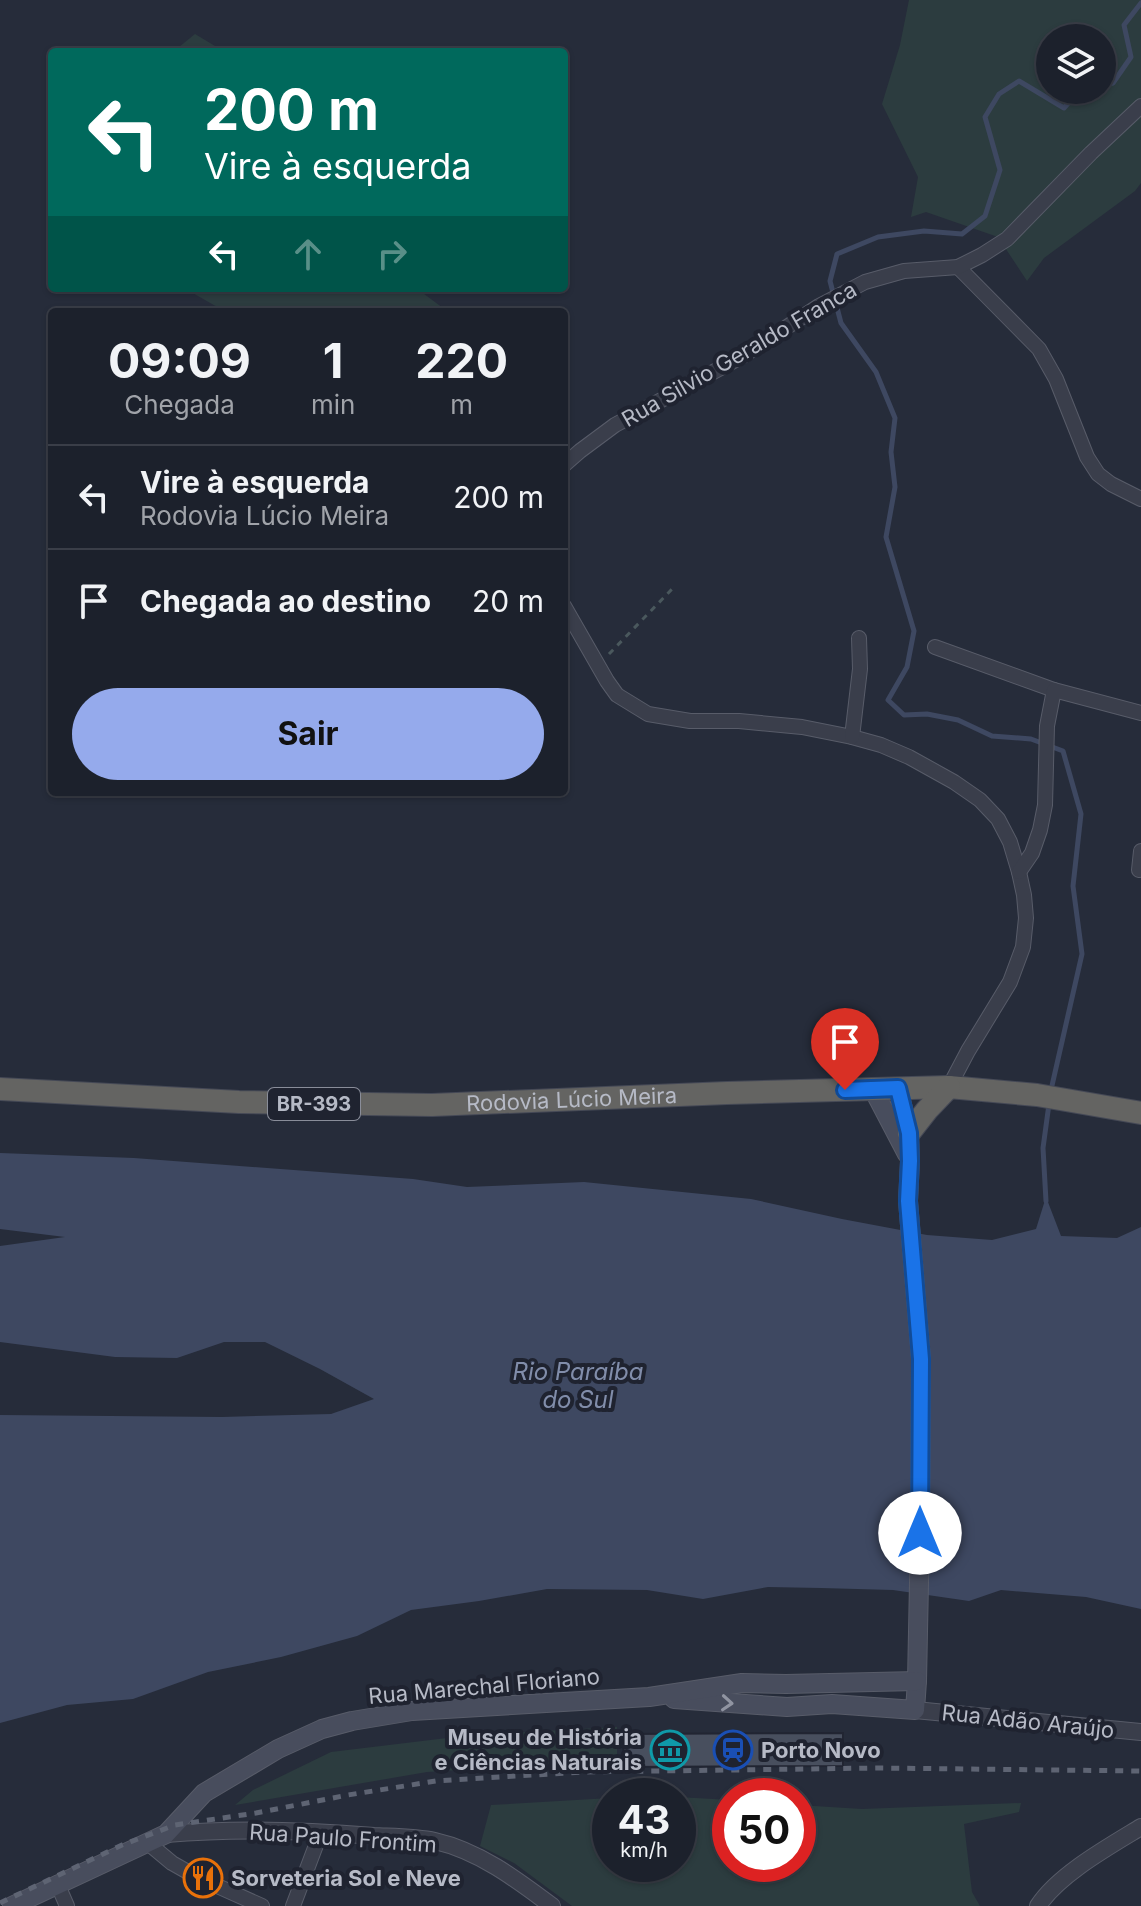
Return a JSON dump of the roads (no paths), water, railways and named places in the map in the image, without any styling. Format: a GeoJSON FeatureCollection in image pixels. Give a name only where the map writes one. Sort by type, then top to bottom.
{"type":"FeatureCollection","features":[{"type":"Feature","properties":{"kind":"highway","name":"Rodovia Lúcio Meira"},"geometry":{"type":"LineString","coordinates":[[0,1089],[239,1102],[432,1105],[949,1087],[1037,1095],[1141,1113]]}},
{"type":"Feature","properties":{"kind":"highway"},"geometry":{"type":"LineString","coordinates":[[909,1133],[949,1087]]}},
{"type":"Feature","properties":{"kind":"main road"},"geometry":{"type":"LineString","coordinates":[[649,1697],[787,1707],[832,1704],[915,1710],[921,1359],[908,1201],[909,1133],[898,1088]]}},
{"type":"Feature","properties":{"kind":"main road"},"geometry":{"type":"LineString","coordinates":[[873,1089],[910,1161]]}},
{"type":"Feature","properties":{"kind":"main road"},"geometry":{"type":"LineString","coordinates":[[649,1697],[742,1683],[917,1681]]}},
{"type":"Feature","properties":{"kind":"main road"},"geometry":{"type":"LineString","coordinates":[[786,1684],[787,1707]]}},
{"type":"Feature","properties":{"kind":"main road"},"geometry":{"type":"LineString","coordinates":[[832,1684],[832,1704]]}},
{"type":"Feature","properties":{"kind":"main road","name":"Rua Marechal Floriano"},"geometry":{"type":"LineString","coordinates":[[166,1834],[204,1793],[278,1749],[322,1729],[412,1711],[649,1697]]}},
{"type":"Feature","properties":{"kind":"main road"},"geometry":{"type":"LineString","coordinates":[[12,1906],[166,1834]]}},
{"type":"Feature","properties":{"kind":"street"},"geometry":{"type":"LineString","coordinates":[[1141,106],[1007,239],[958,267],[1039,349],[1056,379],[1087,457],[1098,474],[1119,489],[1141,499]]}},
{"type":"Feature","properties":{"kind":"street","name":"Rua Silvio Geraldo Franca"},"geometry":{"type":"LineString","coordinates":[[568,462],[615,425],[741,357],[819,306],[865,282],[904,271],[958,267]]}},
{"type":"Feature","properties":{"kind":"street"},"geometry":{"type":"LineString","coordinates":[[568,613],[617,695],[648,714],[690,721],[739,721],[802,727],[881,745],[954,782],[980,800],[998,819],[1010,842],[1019,872],[1026,918],[1023,947],[1010,982],[949,1087]]}},
{"type":"Feature","properties":{"kind":"street"},"geometry":{"type":"LineString","coordinates":[[852,737],[860,669],[859,638]]}},
{"type":"Feature","properties":{"kind":"street"},"geometry":{"type":"LineString","coordinates":[[935,647],[1054,690],[1141,713]]}},
{"type":"Feature","properties":{"kind":"street"},"geometry":{"type":"LineString","coordinates":[[1019,872],[1032,853],[1045,805],[1047,726],[1054,690]]}},
{"type":"Feature","properties":{"kind":"street"},"geometry":{"type":"LineString","coordinates":[[1139,870],[1141,851]]}},
{"type":"Feature","properties":{"kind":"street","name":"Rua Adão Araújo"},"geometry":{"type":"LineString","coordinates":[[915,1710],[1141,1732]]}},
{"type":"Feature","properties":{"kind":"street"},"geometry":{"type":"LineString","coordinates":[[1038,1906],[1055,1884],[1141,1827]]}},
{"type":"Feature","properties":{"kind":"street","name":"Rua Paulo Frontim"},"geometry":{"type":"LineString","coordinates":[[166,1834],[214,1830],[321,1832],[434,1841],[488,1862],[552,1906]]}},
{"type":"Feature","properties":{"kind":"street"},"geometry":{"type":"LineString","coordinates":[[293,1906],[321,1832]]}},
{"type":"Feature","properties":{"kind":"street"},"geometry":{"type":"LineString","coordinates":[[148,1843],[172,1863],[195,1876],[262,1906]]}},
{"type":"Feature","properties":{"kind":"street"},"geometry":{"type":"LineString","coordinates":[[57,1883],[67,1906]]}},
{"type":"Feature","properties":{"kind":"water","name":"Rio Paraíba do Sul"},"geometry":{"type":"Polygon","coordinates":[[[0,1153],[134,1158],[413,1179],[467,1187],[584,1182],[751,1199],[927,1235],[992,1240],[1036,1229],[1046,1197],[1061,1236],[1117,1238],[1141,1227],[1141,1609],[1086,1597],[1001,1590],[969,1601],[893,1590],[768,1587],[703,1599],[647,1590],[547,1589],[411,1610],[357,1636],[281,1657],[208,1672],[133,1699],[67,1705],[0,1723],[0,1415],[222,1417],[331,1414],[374,1399],[265,1342],[224,1342],[177,1358],[115,1357],[0,1342],[0,1246],[65,1237],[0,1229],[0,1153]]]}},
{"type":"Feature","properties":{"kind":"waterway"},"geometry":{"type":"LineString","coordinates":[[1116,79],[1131,57],[1124,25],[1141,3]]}},
{"type":"Feature","properties":{"kind":"waterway"},"geometry":{"type":"LineString","coordinates":[[1036,91],[1019,81],[999,94],[985,117],[1000,170],[985,216],[962,234],[924,231],[878,237],[837,254],[830,281],[841,323],[876,372],[895,418],[891,452],[895,487],[886,537],[914,631],[907,667],[888,700],[904,715],[927,714],[958,720],[992,736],[1031,739],[1063,751],[1081,814],[1073,886],[1082,954],[1051,1090]]}},
{"type":"Feature","properties":{"kind":"waterway"},"geometry":{"type":"LineString","coordinates":[[1057,104],[1064,108],[1068,104]]}},
{"type":"Feature","properties":{"kind":"waterway"},"geometry":{"type":"LineString","coordinates":[[1046,1201],[1043,1148],[1049,1104]]}},
{"type":"Feature","properties":{"kind":"railway"},"geometry":{"type":"LineString","coordinates":[[0,1903],[122,1845],[175,1825],[436,1781],[582,1772],[879,1768],[1141,1771]]}},
{"type":"Feature","properties":{"kind":"place","name":"Museu de História e Ciências Naturais"},"geometry":{"type":"Point","coordinates":[670,1750]}},
{"type":"Feature","properties":{"kind":"place","name":"Porto Novo"},"geometry":{"type":"Point","coordinates":[733,1750]}},
{"type":"Feature","properties":{"kind":"place","name":"Sorveteria Sol e Neve"},"geometry":{"type":"Point","coordinates":[203,1878]}}]}
